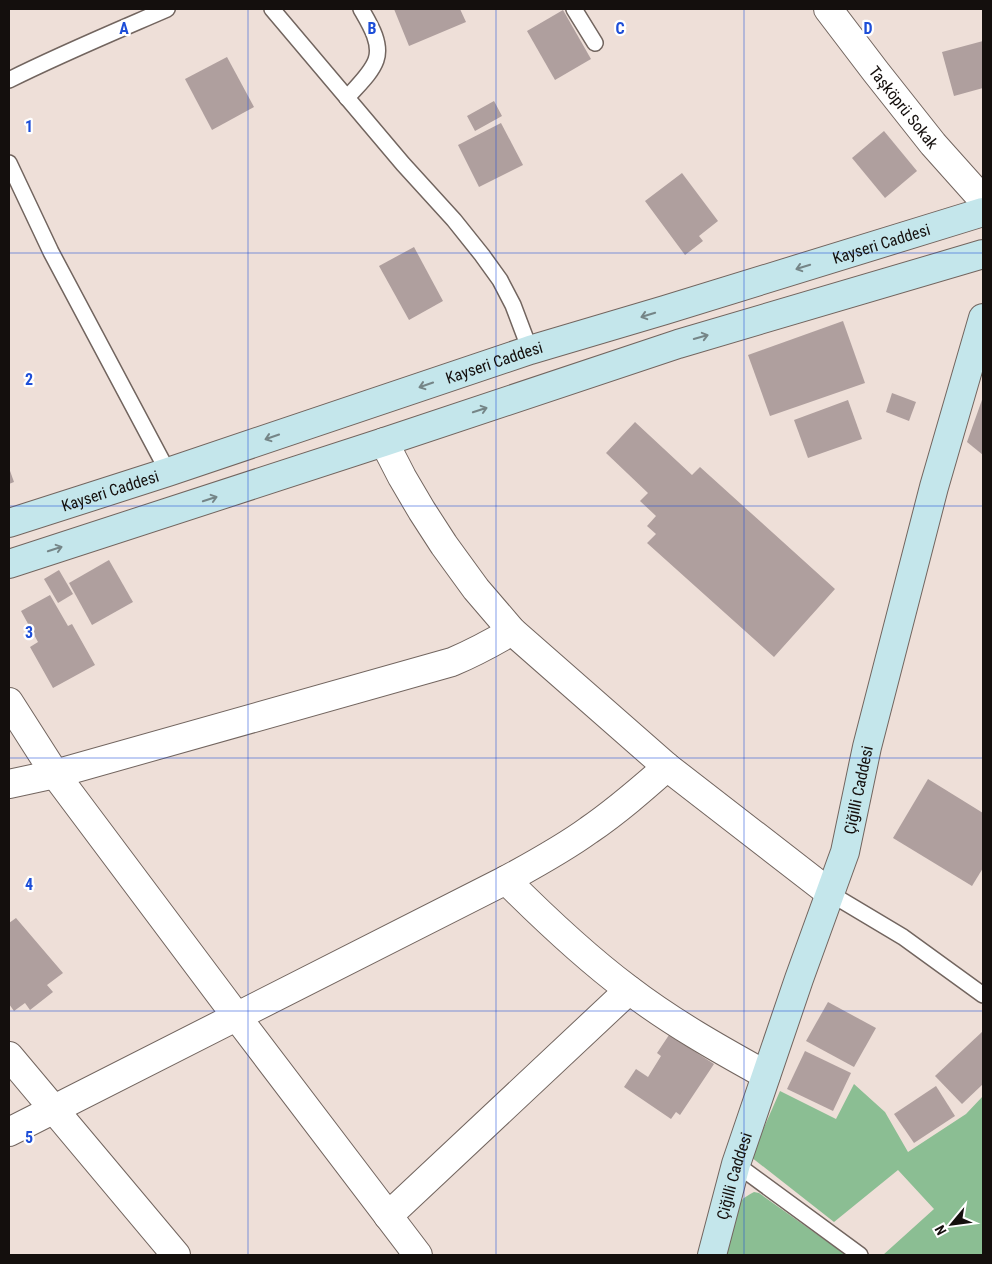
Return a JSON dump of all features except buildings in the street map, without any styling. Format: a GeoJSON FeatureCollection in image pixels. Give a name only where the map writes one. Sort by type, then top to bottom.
{"type":"FeatureCollection","features":[{"type":"Feature","properties":{"kind":"main road","name":"Kayseri Caddesi"},"geometry":{"type":"LineString","coordinates":[[9,523],[168,472],[530,350],[983,212]]}},
{"type":"Feature","properties":{"kind":"main road"},"geometry":{"type":"LineString","coordinates":[[9,564],[678,344],[983,254]]}},
{"type":"Feature","properties":{"kind":"main road","name":"Çiğilli Caddesi"},"geometry":{"type":"LineString","coordinates":[[712,1255],[736,1164],[799,979],[845,852],[868,747],[934,487],[983,318]]}},
{"type":"Feature","properties":{"kind":"street","name":"Taşköprü Sokak"},"geometry":{"type":"LineString","coordinates":[[828,9],[916,122],[983,200]]}},
{"type":"Feature","properties":{"kind":"street"},"geometry":{"type":"LineString","coordinates":[[384,442],[422,512],[444,545],[476,589],[512,631],[668,767],[830,894]]}},
{"type":"Feature","properties":{"kind":"street"},"geometry":{"type":"LineString","coordinates":[[9,784],[55,774],[452,662],[493,643],[512,631]]}},
{"type":"Feature","properties":{"kind":"street"},"geometry":{"type":"LineString","coordinates":[[9,702],[55,774],[236,1018],[388,1216],[412,1253]]}},
{"type":"Feature","properties":{"kind":"street"},"geometry":{"type":"LineString","coordinates":[[9,1132],[236,1018],[548,857],[588,831],[668,767]]}},
{"type":"Feature","properties":{"kind":"street"},"geometry":{"type":"LineString","coordinates":[[506,880],[586,956],[629,990],[673,1021],[766,1074]]}},
{"type":"Feature","properties":{"kind":"street"},"geometry":{"type":"LineString","coordinates":[[388,1216],[629,990]]}},
{"type":"Feature","properties":{"kind":"street"},"geometry":{"type":"LineString","coordinates":[[9,1056],[176,1255]]}},
{"type":"Feature","properties":{"kind":"lane"},"geometry":{"type":"LineString","coordinates":[[9,80],[98,38],[167,9]]}},
{"type":"Feature","properties":{"kind":"lane"},"geometry":{"type":"LineString","coordinates":[[272,9],[482,254],[500,280],[513,306],[530,350]]}},
{"type":"Feature","properties":{"kind":"lane"},"geometry":{"type":"LineString","coordinates":[[348,98],[371,70],[376,60],[377,49],[375,39],[370,24],[361,9]]}},
{"type":"Feature","properties":{"kind":"lane"},"geometry":{"type":"LineString","coordinates":[[574,9],[594,43]]}},
{"type":"Feature","properties":{"kind":"lane"},"geometry":{"type":"LineString","coordinates":[[9,163],[51,252],[168,472]]}},
{"type":"Feature","properties":{"kind":"lane"},"geometry":{"type":"LineString","coordinates":[[830,894],[902,937],[983,995]]}},
{"type":"Feature","properties":{"kind":"lane"},"geometry":{"type":"LineString","coordinates":[[736,1164],[860,1255]]}},
{"type":"Feature","properties":{"kind":"green space"},"geometry":{"type":"Polygon","coordinates":[[[854,1084],[885,1112],[908,1152],[966,1114],[983,1096],[983,1255],[883,1255],[934,1209],[898,1170],[834,1222],[751,1157],[780,1091],[836,1119],[854,1084]]]}},
{"type":"Feature","properties":{"kind":"green space"},"geometry":{"type":"Polygon","coordinates":[[[754,1192],[759,1193],[846,1255],[727,1255],[739,1205],[744,1198],[754,1192]]]}}]}
